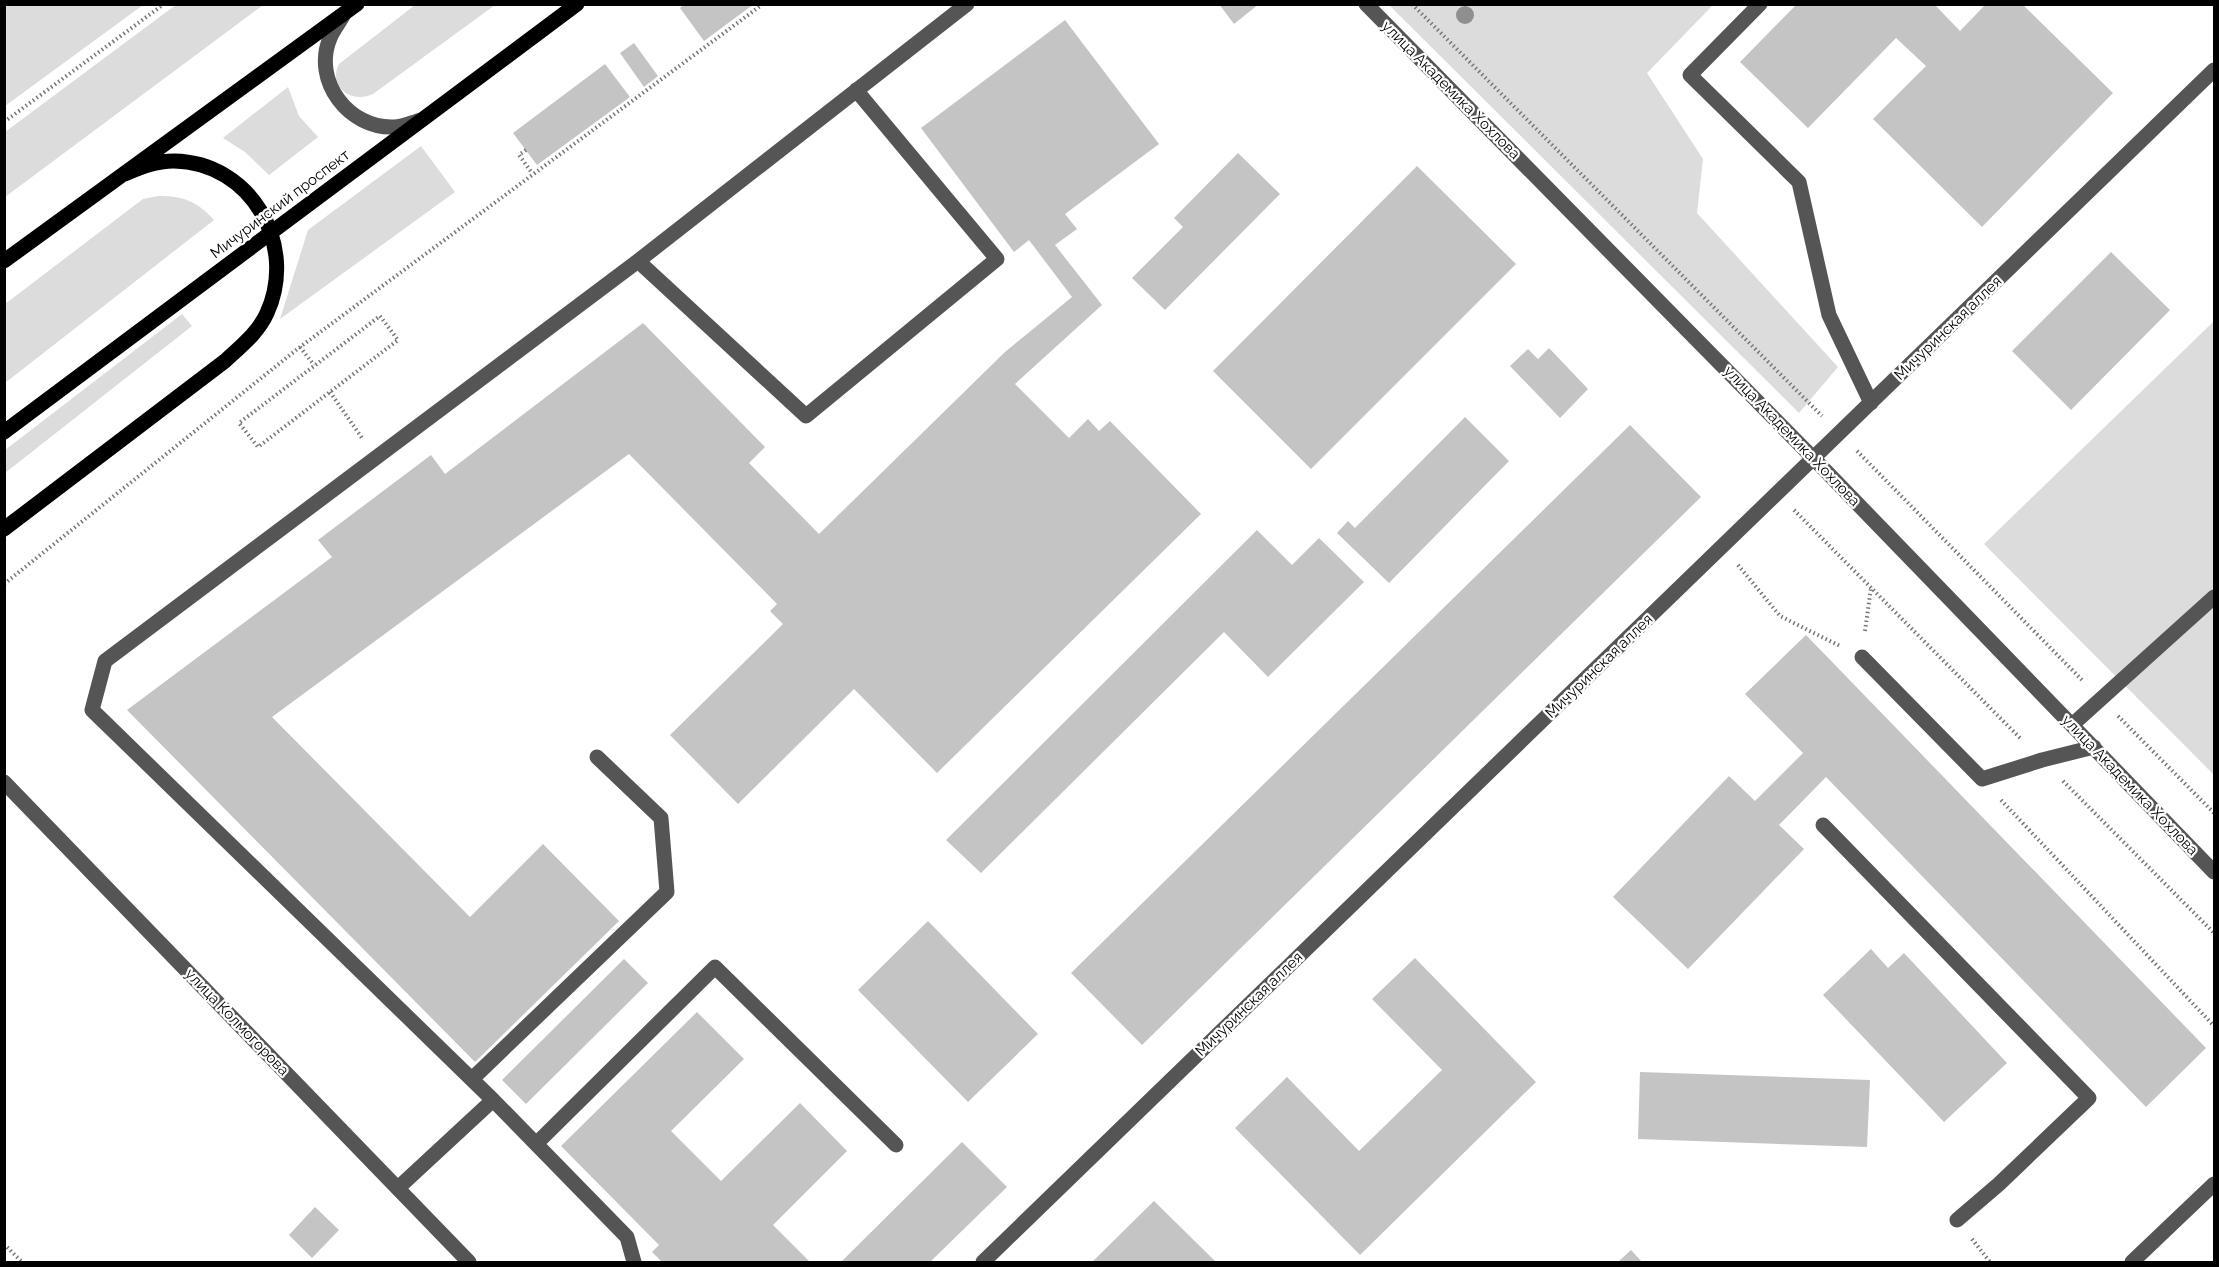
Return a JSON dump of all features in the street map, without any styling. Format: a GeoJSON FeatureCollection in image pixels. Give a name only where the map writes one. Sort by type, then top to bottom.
{"type":"FeatureCollection","features":[{"type":"Feature","properties":{"kind":"main road"},"geometry":{"type":"LineString","coordinates":[[4,261],[357,4]]}},
{"type":"Feature","properties":{"kind":"main road","name":"Мичуринский проспект"},"geometry":{"type":"LineString","coordinates":[[4,432],[577,4]]}},
{"type":"Feature","properties":{"kind":"main road"},"geometry":{"type":"LineString","coordinates":[[4,529],[225,361],[254,335],[267,314],[275,292],[278,269],[271,232],[256,203],[240,186],[220,172],[174,161],[150,164],[125,174]]}},
{"type":"Feature","properties":{"kind":"street"},"geometry":{"type":"LineString","coordinates":[[634,1263],[627,1237],[493,1100],[92,710],[105,661],[638,261],[968,4]]}},
{"type":"Feature","properties":{"kind":"street","name":"улица Академика Хохлова"},"geometry":{"type":"LineString","coordinates":[[1366,4],[1814,458],[2214,872]]}},
{"type":"Feature","properties":{"kind":"street"},"geometry":{"type":"LineString","coordinates":[[1760,4],[1690,75],[1799,182],[1829,315],[1871,403]]}},
{"type":"Feature","properties":{"kind":"street"},"geometry":{"type":"LineString","coordinates":[[344,14],[330,38],[326,57],[327,75],[333,93],[344,108],[359,119],[377,125],[396,127],[423,119]]}},
{"type":"Feature","properties":{"kind":"street","name":"Мичуринская аллея"},"geometry":{"type":"LineString","coordinates":[[983,1263],[2214,70]]}},
{"type":"Feature","properties":{"kind":"street"},"geometry":{"type":"LineString","coordinates":[[638,261],[806,416],[997,259],[856,90]]}},
{"type":"Feature","properties":{"kind":"street"},"geometry":{"type":"LineString","coordinates":[[2072,724],[2214,597]]}},
{"type":"Feature","properties":{"kind":"street"},"geometry":{"type":"LineString","coordinates":[[1862,657],[1982,779],[2094,747]]}},
{"type":"Feature","properties":{"kind":"street"},"geometry":{"type":"LineString","coordinates":[[472,1079],[667,892],[661,818],[597,757]]}},
{"type":"Feature","properties":{"kind":"street","name":"улица Колмогорова"},"geometry":{"type":"LineString","coordinates":[[4,782],[470,1263]]}},
{"type":"Feature","properties":{"kind":"street"},"geometry":{"type":"LineString","coordinates":[[1822,825],[2089,1098],[1999,1184],[1957,1220]]}},
{"type":"Feature","properties":{"kind":"street"},"geometry":{"type":"LineString","coordinates":[[536,1144],[715,967],[896,1145]]}},
{"type":"Feature","properties":{"kind":"street"},"geometry":{"type":"LineString","coordinates":[[398,1188],[493,1100]]}},
{"type":"Feature","properties":{"kind":"street"},"geometry":{"type":"LineString","coordinates":[[2132,1263],[2214,1184]]}},
{"type":"Feature","properties":{"kind":"path"},"geometry":{"type":"LineString","coordinates":[[4,122],[164,4]]}},
{"type":"Feature","properties":{"kind":"path"},"geometry":{"type":"LineString","coordinates":[[4,584],[300,346],[763,4]]}},
{"type":"Feature","properties":{"kind":"path"},"geometry":{"type":"LineString","coordinates":[[1412,4],[2214,813]]}},
{"type":"Feature","properties":{"kind":"path"},"geometry":{"type":"LineString","coordinates":[[526,150],[519,155],[532,173]]}},
{"type":"Feature","properties":{"kind":"path"},"geometry":{"type":"LineString","coordinates":[[380,316],[398,340],[330,392],[258,447],[239,423],[380,316]]}},
{"type":"Feature","properties":{"kind":"path"},"geometry":{"type":"LineString","coordinates":[[300,346],[314,365]]}},
{"type":"Feature","properties":{"kind":"path"},"geometry":{"type":"LineString","coordinates":[[330,392],[377,458]]}},
{"type":"Feature","properties":{"kind":"path"},"geometry":{"type":"LineString","coordinates":[[1777,493],[2214,933]]}},
{"type":"Feature","properties":{"kind":"path"},"geometry":{"type":"LineString","coordinates":[[1722,546],[1780,616],[1862,657],[1871,587]]}},
{"type":"Feature","properties":{"kind":"path"},"geometry":{"type":"LineString","coordinates":[[1982,779],[2214,1026]]}},
{"type":"Feature","properties":{"kind":"path"},"geometry":{"type":"LineString","coordinates":[[4,1244],[22,1263]]}},
{"type":"Feature","properties":{"kind":"shaded area"},"geometry":{"type":"Polygon","coordinates":[[[5,4],[143,4],[143,5],[5,106],[5,4]]]}},
{"type":"Feature","properties":{"kind":"shaded area"},"geometry":{"type":"Polygon","coordinates":[[[177,4],[263,5],[5,197],[5,132],[177,4]]]}},
{"type":"Feature","properties":{"kind":"shaded area"},"geometry":{"type":"Polygon","coordinates":[[[415,5],[495,5],[373,94],[357,97],[344,91],[336,80],[339,64],[415,5]]]}},
{"type":"Feature","properties":{"kind":"shaded area"},"geometry":{"type":"Polygon","coordinates":[[[1389,5],[1713,5],[1647,73],[1703,159],[1697,213],[1838,367],[1799,413],[1389,5]]]}},
{"type":"Feature","properties":{"kind":"shaded area"},"geometry":{"type":"Polygon","coordinates":[[[288,87],[299,116],[318,137],[269,175],[245,152],[223,138],[288,87]]]}},
{"type":"Feature","properties":{"kind":"shaded area"},"geometry":{"type":"Polygon","coordinates":[[[421,146],[455,192],[280,319],[308,230],[421,146]]]}},
{"type":"Feature","properties":{"kind":"shaded area"},"geometry":{"type":"Polygon","coordinates":[[[158,196],[189,201],[202,208],[214,220],[5,383],[5,304],[143,199],[158,196]]]}},
{"type":"Feature","properties":{"kind":"shaded area"},"geometry":{"type":"Polygon","coordinates":[[[182,314],[192,326],[5,473],[5,450],[182,314]]]}},
{"type":"Feature","properties":{"kind":"shaded area"},"geometry":{"type":"Polygon","coordinates":[[[2214,321],[2214,775],[1984,544],[2214,321]]]}},
{"type":"Feature","properties":{"kind":"building"},"geometry":{"type":"Polygon","coordinates":[[[684,4],[754,4],[704,41],[680,8],[684,4]]]}},
{"type":"Feature","properties":{"kind":"building"},"geometry":{"type":"Polygon","coordinates":[[[1219,4],[1259,4],[1234,24],[1219,4]]]}},
{"type":"Feature","properties":{"kind":"building"},"geometry":{"type":"Polygon","coordinates":[[[1797,4],[1934,4],[1960,31],[1986,4],[2022,4],[2113,93],[1982,227],[1873,119],[1926,66],[1896,38],[1808,128],[1740,62],[1797,4]]]}},
{"type":"Feature","properties":{"kind":"building"},"geometry":{"type":"Polygon","coordinates":[[[1065,20],[1159,144],[1065,214],[1077,229],[1055,245],[1102,305],[1015,384],[1069,438],[1088,419],[1099,431],[1110,421],[1201,514],[937,773],[854,689],[738,804],[670,735],[783,624],[770,611],[777,604],[629,454],[272,717],[470,917],[543,844],[619,921],[475,1062],[127,710],[332,557],[318,540],[431,455],[445,474],[643,323],[765,447],[749,463],[819,534],[1005,352],[1072,297],[1029,240],[1014,252],[921,128],[1065,20]]]}},
{"type":"Feature","properties":{"kind":"building"},"geometry":{"type":"Polygon","coordinates":[[[634,43],[658,76],[644,87],[620,53],[634,43]]]}},
{"type":"Feature","properties":{"kind":"building"},"geometry":{"type":"Polygon","coordinates":[[[605,64],[630,97],[537,165],[513,133],[605,64]]]}},
{"type":"Feature","properties":{"kind":"building"},"geometry":{"type":"Polygon","coordinates":[[[1238,153],[1280,194],[1165,310],[1132,278],[1183,227],[1174,218],[1238,153]]]}},
{"type":"Feature","properties":{"kind":"building"},"geometry":{"type":"Polygon","coordinates":[[[1417,166],[1516,264],[1311,469],[1213,371],[1417,166]]]}},
{"type":"Feature","properties":{"kind":"building"},"geometry":{"type":"Polygon","coordinates":[[[2111,252],[2170,310],[2071,410],[2012,351],[2111,252]]]}},
{"type":"Feature","properties":{"kind":"building"},"geometry":{"type":"Polygon","coordinates":[[[1549,348],[1588,389],[1560,418],[1510,366],[1528,349],[1538,359],[1549,348]]]}},
{"type":"Feature","properties":{"kind":"building"},"geometry":{"type":"Polygon","coordinates":[[[1465,417],[1509,461],[1389,583],[1337,533],[1348,521],[1355,528],[1465,417]]]}},
{"type":"Feature","properties":{"kind":"building"},"geometry":{"type":"Polygon","coordinates":[[[1630,425],[1701,497],[1142,1045],[1071,973],[1630,425]]]}},
{"type":"Feature","properties":{"kind":"building"},"geometry":{"type":"Polygon","coordinates":[[[1257,530],[1292,565],[1319,538],[1364,582],[1268,677],[1224,632],[981,873],[946,840],[1257,530]]]}},
{"type":"Feature","properties":{"kind":"building"},"geometry":{"type":"Polygon","coordinates":[[[1806,635],[2206,1048],[2146,1107],[1826,777],[1779,825],[1804,849],[1688,969],[1613,897],[1729,776],[1755,801],[1803,753],[1745,694],[1806,635]]]}},
{"type":"Feature","properties":{"kind":"building"},"geometry":{"type":"Polygon","coordinates":[[[928,921],[1038,1034],[968,1102],[858,990],[928,921]]]}},
{"type":"Feature","properties":{"kind":"building"},"geometry":{"type":"Polygon","coordinates":[[[1871,949],[1888,968],[1904,953],[2007,1063],[1944,1122],[1823,995],[1871,949]]]}},
{"type":"Feature","properties":{"kind":"building"},"geometry":{"type":"Polygon","coordinates":[[[1415,958],[1536,1082],[1360,1255],[1235,1128],[1287,1077],[1359,1151],[1442,1070],[1372,999],[1415,958]]]}},
{"type":"Feature","properties":{"kind":"building"},"geometry":{"type":"Polygon","coordinates":[[[624,959],[648,983],[526,1104],[502,1080],[624,959]]]}},
{"type":"Feature","properties":{"kind":"building"},"geometry":{"type":"Polygon","coordinates":[[[697,1012],[744,1059],[671,1131],[721,1181],[800,1103],[847,1151],[773,1225],[810,1262],[662,1262],[652,1252],[659,1245],[561,1146],[697,1012]]]}},
{"type":"Feature","properties":{"kind":"building"},"geometry":{"type":"Polygon","coordinates":[[[1640,1072],[1870,1080],[1867,1147],[1638,1139],[1640,1072]]]}},
{"type":"Feature","properties":{"kind":"building"},"geometry":{"type":"Polygon","coordinates":[[[962,1142],[1007,1187],[930,1262],[841,1262],[962,1142]]]}},
{"type":"Feature","properties":{"kind":"building"},"geometry":{"type":"Polygon","coordinates":[[[1154,1201],[1216,1262],[1092,1262],[1154,1201]]]}},
{"type":"Feature","properties":{"kind":"building"},"geometry":{"type":"Polygon","coordinates":[[[315,1207],[339,1230],[312,1258],[289,1235],[315,1207]]]}},
{"type":"Feature","properties":{"kind":"building"},"geometry":{"type":"Polygon","coordinates":[[[1631,1250],[1642,1262],[1618,1262],[1631,1250]]]}}]}
